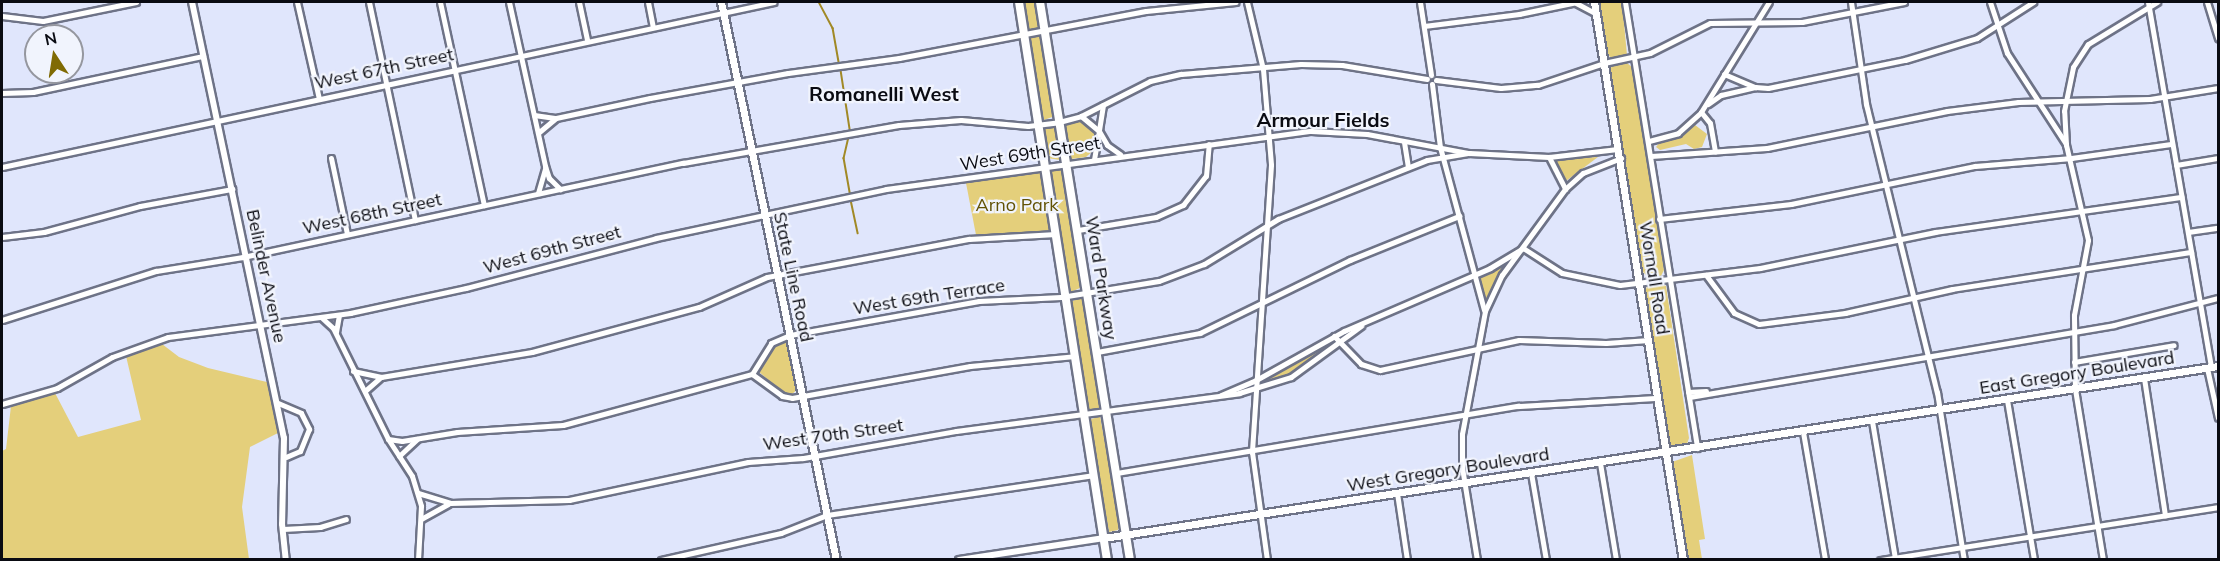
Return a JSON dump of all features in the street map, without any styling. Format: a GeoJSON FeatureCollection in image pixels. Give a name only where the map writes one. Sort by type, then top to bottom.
{"type":"FeatureCollection","features":[{"type":"Feature","properties":{"kind":"main road","name":"State Line Road"},"geometry":{"type":"LineString","coordinates":[[721,2],[836,560]]}},
{"type":"Feature","properties":{"kind":"main road","name":"Ward Parkway"},"geometry":{"type":"LineString","coordinates":[[1019,2],[1107,560]]}},
{"type":"Feature","properties":{"kind":"main road","name":"Ward Parkway"},"geometry":{"type":"LineString","coordinates":[[1040,2],[1130,560]]}},
{"type":"Feature","properties":{"kind":"main road","name":"Wornall Road"},"geometry":{"type":"LineString","coordinates":[[1594,2],[1617,149],[1621,158],[1683,560]]}},
{"type":"Feature","properties":{"kind":"main road","name":"East Gregory Boulevard"},"geometry":{"type":"LineString","coordinates":[[1940,410],[2212,367]]}},
{"type":"Feature","properties":{"kind":"main road","name":"West Gregory Boulevard"},"geometry":{"type":"LineString","coordinates":[[1104,538],[1940,410]]}},
{"type":"Feature","properties":{"kind":"street"},"geometry":{"type":"LineString","coordinates":[[2,16],[43,21],[136,2]]}},
{"type":"Feature","properties":{"kind":"street","name":"Belinder Avenue"},"geometry":{"type":"LineString","coordinates":[[192,2],[278,403],[286,457],[283,529],[286,560]]}},
{"type":"Feature","properties":{"kind":"street"},"geometry":{"type":"LineString","coordinates":[[297,2],[319,99]]}},
{"type":"Feature","properties":{"kind":"street"},"geometry":{"type":"LineString","coordinates":[[369,2],[415,220]]}},
{"type":"Feature","properties":{"kind":"street"},"geometry":{"type":"LineString","coordinates":[[440,2],[484,205]]}},
{"type":"Feature","properties":{"kind":"street"},"geometry":{"type":"LineString","coordinates":[[509,2],[545,166],[549,178],[560,189]]}},
{"type":"Feature","properties":{"kind":"street"},"geometry":{"type":"LineString","coordinates":[[579,2],[587,41]]}},
{"type":"Feature","properties":{"kind":"street"},"geometry":{"type":"LineString","coordinates":[[648,2],[653,27]]}},
{"type":"Feature","properties":{"kind":"street","name":"West 67th Street"},"geometry":{"type":"LineString","coordinates":[[2,167],[723,11],[774,2]]}},
{"type":"Feature","properties":{"kind":"street"},"geometry":{"type":"LineString","coordinates":[[534,115],[556,118],[738,82],[1045,31],[1146,11],[1236,2]]}},
{"type":"Feature","properties":{"kind":"street"},"geometry":{"type":"LineString","coordinates":[[1247,2],[1263,69],[1269,135],[1264,303],[1252,452],[1267,560]]}},
{"type":"Feature","properties":{"kind":"street"},"geometry":{"type":"LineString","coordinates":[[1420,2],[1429,77],[1434,82],[1440,147],[1485,311]]}},
{"type":"Feature","properties":{"kind":"street"},"geometry":{"type":"LineString","coordinates":[[1424,26],[1576,2],[1596,14]]}},
{"type":"Feature","properties":{"kind":"street"},"geometry":{"type":"LineString","coordinates":[[1625,2],[1649,141],[1668,279],[1696,448]]}},
{"type":"Feature","properties":{"kind":"street"},"geometry":{"type":"LineString","coordinates":[[1701,112],[1769,2]]}},
{"type":"Feature","properties":{"kind":"street"},"geometry":{"type":"LineString","coordinates":[[1851,2],[1860,70],[1872,127],[1929,354],[1964,560]]}},
{"type":"Feature","properties":{"kind":"street"},"geometry":{"type":"LineString","coordinates":[[1434,82],[1523,88],[1566,78],[1604,63],[1634,57],[1710,23],[1802,22],[1904,2]]}},
{"type":"Feature","properties":{"kind":"street"},"geometry":{"type":"LineString","coordinates":[[1990,2],[1997,27],[2035,100],[2066,145],[2072,158],[2084,213],[2088,240],[2074,331],[2075,389],[2103,560]]}},
{"type":"Feature","properties":{"kind":"street"},"geometry":{"type":"LineString","coordinates":[[1649,141],[1678,133],[1721,95],[1755,87],[1781,86],[1860,70],[1962,44],[1997,27],[2033,2]]}},
{"type":"Feature","properties":{"kind":"street"},"geometry":{"type":"LineString","coordinates":[[2066,145],[2065,98],[2073,67],[2088,44],[2148,4],[2157,2]]}},
{"type":"Feature","properties":{"kind":"street"},"geometry":{"type":"LineString","coordinates":[[2207,2],[2218,38]]}},
{"type":"Feature","properties":{"kind":"street"},"geometry":{"type":"LineString","coordinates":[[2148,4],[2212,367],[2218,418]]}},
{"type":"Feature","properties":{"kind":"street"},"geometry":{"type":"LineString","coordinates":[[2,93],[33,92],[203,56]]}},
{"type":"Feature","properties":{"kind":"street","name":"West 68th Street"},"geometry":{"type":"LineString","coordinates":[[2,320],[139,276],[246,257],[560,189],[899,125],[961,120],[1039,125],[1059,122],[1081,116],[1163,77],[1342,65],[1429,77]]}},
{"type":"Feature","properties":{"kind":"street"},"geometry":{"type":"LineString","coordinates":[[1724,74],[1755,87]]}},
{"type":"Feature","properties":{"kind":"street"},"geometry":{"type":"LineString","coordinates":[[1651,156],[1684,151],[1715,152],[1767,148],[1947,111],[2035,100],[2164,98],[2218,88]]}},
{"type":"Feature","properties":{"kind":"street"},"geometry":{"type":"LineString","coordinates":[[1094,159],[1103,105]]}},
{"type":"Feature","properties":{"kind":"street"},"geometry":{"type":"LineString","coordinates":[[1701,112],[1710,123],[1715,152]]}},
{"type":"Feature","properties":{"kind":"street","name":"West 69th Street"},"geometry":{"type":"LineString","coordinates":[[1081,116],[1099,131],[1107,145],[1121,155]]}},
{"type":"Feature","properties":{"kind":"street"},"geometry":{"type":"LineString","coordinates":[[538,133],[556,118]]}},
{"type":"Feature","properties":{"kind":"street","name":"West 69th Street"},"geometry":{"type":"LineString","coordinates":[[2,404],[57,388],[112,357],[154,341],[260,323],[339,315],[765,215],[886,189],[993,177],[1067,162],[1269,135],[1338,132],[1469,153]]}},
{"type":"Feature","properties":{"kind":"street"},"geometry":{"type":"LineString","coordinates":[[1404,142],[1408,166]]}},
{"type":"Feature","properties":{"kind":"street"},"geometry":{"type":"LineString","coordinates":[[1078,230],[1156,217],[1183,205],[1206,176],[1209,144]]}},
{"type":"Feature","properties":{"kind":"street"},"geometry":{"type":"LineString","coordinates":[[1659,219],[1791,204],[1975,166],[2072,158],[2172,144]]}},
{"type":"Feature","properties":{"kind":"street"},"geometry":{"type":"LineString","coordinates":[[1443,157],[1469,153],[1550,157],[1617,149]]}},
{"type":"Feature","properties":{"kind":"street"},"geometry":{"type":"LineString","coordinates":[[1600,152],[1602,163]]}},
{"type":"Feature","properties":{"kind":"street","name":"West 69th Terrace"},"geometry":{"type":"LineString","coordinates":[[752,374],[771,343],[790,335],[979,301],[1088,293],[1159,281],[1188,272],[1268,224],[1408,166],[1443,157]]}},
{"type":"Feature","properties":{"kind":"street"},"geometry":{"type":"LineString","coordinates":[[1550,157],[1564,189]]}},
{"type":"Feature","properties":{"kind":"street"},"geometry":{"type":"LineString","coordinates":[[331,158],[348,234]]}},
{"type":"Feature","properties":{"kind":"street"},"geometry":{"type":"LineString","coordinates":[[1476,560],[1461,449],[1485,311],[1502,275],[1564,189],[1583,173],[1602,163],[1621,158]]}},
{"type":"Feature","properties":{"kind":"street"},"geometry":{"type":"LineString","coordinates":[[2176,165],[2218,158]]}},
{"type":"Feature","properties":{"kind":"street"},"geometry":{"type":"LineString","coordinates":[[538,194],[545,166]]}},
{"type":"Feature","properties":{"kind":"street"},"geometry":{"type":"LineString","coordinates":[[2,237],[44,232],[140,206],[232,189]]}},
{"type":"Feature","properties":{"kind":"street"},"geometry":{"type":"LineString","coordinates":[[1523,248],[1549,266],[1579,279],[1610,284],[1640,282],[1784,264],[1967,227],[2084,213],[2182,197]]}},
{"type":"Feature","properties":{"kind":"street"},"geometry":{"type":"LineString","coordinates":[[1097,352],[1184,338],[1264,303],[1350,260],[1459,216]]}},
{"type":"Feature","properties":{"kind":"street"},"geometry":{"type":"LineString","coordinates":[[2188,232],[2218,228]]}},
{"type":"Feature","properties":{"kind":"street"},"geometry":{"type":"LineString","coordinates":[[353,371],[381,377],[544,350],[699,307],[777,276],[969,239],[1056,234]]}},
{"type":"Feature","properties":{"kind":"street","name":"West 70th Street"},"geometry":{"type":"LineString","coordinates":[[1221,395],[1256,380],[1334,336],[1475,275],[1523,248]]}},
{"type":"Feature","properties":{"kind":"street"},"geometry":{"type":"LineString","coordinates":[[1706,275],[1734,314],[1759,324],[1845,313],[1916,296],[2191,252]]}},
{"type":"Feature","properties":{"kind":"street"},"geometry":{"type":"LineString","coordinates":[[1688,394],[2074,331],[2166,314],[2199,301],[2218,297]]}},
{"type":"Feature","properties":{"kind":"street"},"geometry":{"type":"LineString","coordinates":[[335,334],[339,315]]}},
{"type":"Feature","properties":{"kind":"street"},"geometry":{"type":"LineString","coordinates":[[321,317],[335,334],[353,371],[366,390],[388,438],[418,493],[421,519],[418,560]]}},
{"type":"Feature","properties":{"kind":"street","name":"West 70th Street"},"geometry":{"type":"LineString","coordinates":[[418,493],[450,503],[569,500],[748,462],[815,456],[956,431],[1256,390],[1301,371],[1367,320]]}},
{"type":"Feature","properties":{"kind":"street"},"geometry":{"type":"LineString","coordinates":[[1334,336],[1361,364],[1380,370],[1479,347],[1533,339],[1606,343],[1649,340]]}},
{"type":"Feature","properties":{"kind":"street"},"geometry":{"type":"LineString","coordinates":[[2074,362],[2174,345]]}},
{"type":"Feature","properties":{"kind":"street"},"geometry":{"type":"LineString","coordinates":[[388,438],[418,439],[563,425],[752,374],[782,396],[802,396],[970,366],[1075,356]]}},
{"type":"Feature","properties":{"kind":"street"},"geometry":{"type":"LineString","coordinates":[[366,390],[381,377]]}},
{"type":"Feature","properties":{"kind":"street"},"geometry":{"type":"LineString","coordinates":[[2144,378],[2166,515]]}},
{"type":"Feature","properties":{"kind":"street"},"geometry":{"type":"LineString","coordinates":[[1116,473],[1539,403],[1657,398]]}},
{"type":"Feature","properties":{"kind":"street"},"geometry":{"type":"LineString","coordinates":[[2007,400],[2034,560]]}},
{"type":"Feature","properties":{"kind":"street"},"geometry":{"type":"LineString","coordinates":[[278,403],[301,413],[309,429],[300,451],[286,457]]}},
{"type":"Feature","properties":{"kind":"street"},"geometry":{"type":"LineString","coordinates":[[1872,421],[1895,558]]}},
{"type":"Feature","properties":{"kind":"street"},"geometry":{"type":"LineString","coordinates":[[1803,432],[1825,560]]}},
{"type":"Feature","properties":{"kind":"street"},"geometry":{"type":"LineString","coordinates":[[399,456],[418,439]]}},
{"type":"Feature","properties":{"kind":"street"},"geometry":{"type":"LineString","coordinates":[[1600,463],[1616,560]]}},
{"type":"Feature","properties":{"kind":"street"},"geometry":{"type":"LineString","coordinates":[[1531,473],[1546,560]]}},
{"type":"Feature","properties":{"kind":"street"},"geometry":{"type":"LineString","coordinates":[[661,560],[781,533],[827,515],[1094,475]]}},
{"type":"Feature","properties":{"kind":"street"},"geometry":{"type":"LineString","coordinates":[[1396,493],[1407,560]]}},
{"type":"Feature","properties":{"kind":"street","name":"West 70th Street"},"geometry":{"type":"LineString","coordinates":[[421,519],[450,503]]}},
{"type":"Feature","properties":{"kind":"street"},"geometry":{"type":"LineString","coordinates":[[1880,560],[2218,507]]}},
{"type":"Feature","properties":{"kind":"street"},"geometry":{"type":"LineString","coordinates":[[283,529],[329,526],[346,519]]}},
{"type":"Feature","properties":{"kind":"street","name":"West Gregory Boulevard"},"geometry":{"type":"LineString","coordinates":[[959,560],[1104,538]]}},
{"type":"Feature","properties":{"kind":"green space"},"geometry":{"type":"Polygon","coordinates":[[[1022,2],[1037,2],[1039,29],[1027,30],[1022,2]]]}},
{"type":"Feature","properties":{"kind":"green space"},"geometry":{"type":"Polygon","coordinates":[[[1599,2],[1622,2],[1627,55],[1613,59],[1608,55],[1599,2]]]}},
{"type":"Feature","properties":{"kind":"green space"},"geometry":{"type":"Polygon","coordinates":[[[1041,35],[1055,116],[1044,120],[1028,39],[1041,35]]]}},
{"type":"Feature","properties":{"kind":"green space"},"geometry":{"type":"Polygon","coordinates":[[[1626,62],[1633,68],[1664,270],[1661,276],[1649,278],[1642,271],[1610,69],[1614,64],[1626,62]]]}},
{"type":"Feature","properties":{"kind":"green space"},"geometry":{"type":"Polygon","coordinates":[[[1082,121],[1095,130],[1094,150],[1086,157],[1071,159],[1063,125],[1082,121]]]}},
{"type":"Feature","properties":{"kind":"green space"},"geometry":{"type":"Polygon","coordinates":[[[1695,125],[1707,134],[1702,147],[1694,149],[1686,144],[1660,150],[1656,147],[1660,142],[1684,135],[1695,125]]]}},
{"type":"Feature","properties":{"kind":"green space"},"geometry":{"type":"Polygon","coordinates":[[[1046,126],[1056,126],[1060,160],[1047,158],[1043,130],[1046,126]]]}},
{"type":"Feature","properties":{"kind":"green space"},"geometry":{"type":"Polygon","coordinates":[[[1598,157],[1566,181],[1555,162],[1557,159],[1598,157]]]}},
{"type":"Feature","properties":{"kind":"green space"},"geometry":{"type":"Polygon","coordinates":[[[1061,168],[1082,287],[1071,292],[1049,172],[1061,168]]]}},
{"type":"Feature","properties":{"kind":"green space","name":"Arno Park"},"geometry":{"type":"Polygon","coordinates":[[[1040,171],[1050,232],[976,235],[966,183],[1040,171]]]}},
{"type":"Feature","properties":{"kind":"green space"},"geometry":{"type":"Polygon","coordinates":[[[1505,262],[1507,264],[1485,302],[1479,276],[1505,262]]]}},
{"type":"Feature","properties":{"kind":"green space"},"geometry":{"type":"Polygon","coordinates":[[[1659,282],[1666,286],[1689,438],[1687,444],[1673,446],[1669,443],[1645,292],[1648,284],[1659,282]]]}},
{"type":"Feature","properties":{"kind":"green space"},"geometry":{"type":"Polygon","coordinates":[[[1082,297],[1100,410],[1087,409],[1070,302],[1082,297]]]}},
{"type":"Feature","properties":{"kind":"green space"},"geometry":{"type":"Polygon","coordinates":[[[786,339],[798,389],[791,395],[784,394],[758,371],[773,344],[786,339]]]}},
{"type":"Feature","properties":{"kind":"green space"},"geometry":{"type":"Polygon","coordinates":[[[1333,340],[1336,343],[1289,376],[1261,385],[1261,381],[1333,340]]]}},
{"type":"Feature","properties":{"kind":"green space"},"geometry":{"type":"Polygon","coordinates":[[[162,344],[179,357],[208,368],[267,382],[278,433],[250,447],[242,507],[249,559],[2,559],[2,451],[6,449],[11,406],[55,393],[78,437],[141,420],[126,356],[162,344]]]}},
{"type":"Feature","properties":{"kind":"green space"},"geometry":{"type":"Polygon","coordinates":[[[1100,416],[1120,524],[1118,530],[1109,532],[1089,420],[1100,416]]]}},
{"type":"Feature","properties":{"kind":"green space"},"geometry":{"type":"Polygon","coordinates":[[[1692,455],[1705,539],[1699,540],[1702,559],[1687,559],[1672,462],[1692,455]]]}},
{"type":"Feature","properties":{"kind":"waterway"},"geometry":{"type":"LineString","coordinates":[[819,2],[833,28],[839,62]]}},
{"type":"Feature","properties":{"kind":"waterway"},"geometry":{"type":"LineString","coordinates":[[841,70],[850,129]]}},
{"type":"Feature","properties":{"kind":"waterway"},"geometry":{"type":"LineString","coordinates":[[849,137],[844,158],[850,193]]}},
{"type":"Feature","properties":{"kind":"waterway"},"geometry":{"type":"LineString","coordinates":[[851,200],[858,233]]}},
{"type":"Feature","properties":{"kind":"district","name":"Romanelli West"},"geometry":{"type":"Point","coordinates":[884,93]}},
{"type":"Feature","properties":{"kind":"district","name":"Armour Fields"},"geometry":{"type":"Point","coordinates":[1323,119]}}]}
